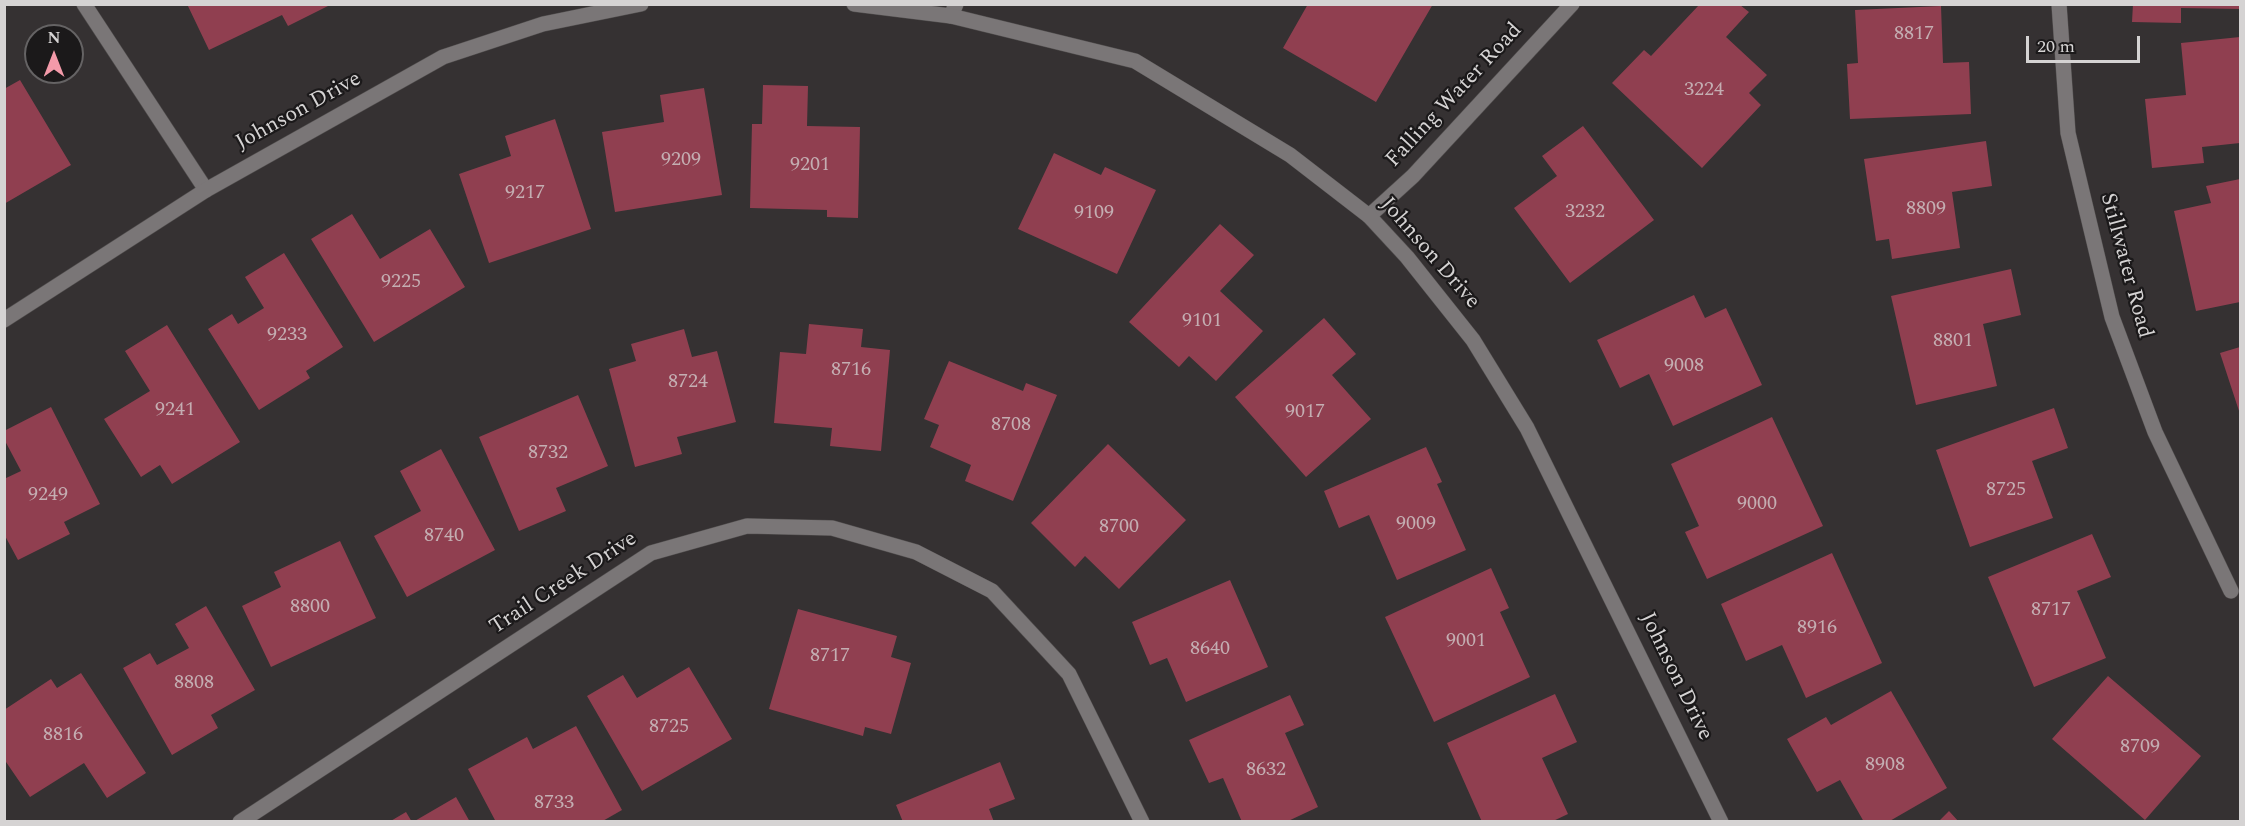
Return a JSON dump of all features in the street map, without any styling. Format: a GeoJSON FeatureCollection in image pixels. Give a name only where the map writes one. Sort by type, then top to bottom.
{"type":"FeatureCollection","features":[{"type":"Feature","properties":{"kind":"street"},"geometry":{"type":"LineString","coordinates":[[84,4],[206,190]]}},
{"type":"Feature","properties":{"kind":"street","name":"Johnson Drive"},"geometry":{"type":"LineString","coordinates":[[4,320],[206,190],[443,57],[543,24],[641,4]]}},
{"type":"Feature","properties":{"kind":"street","name":"Johnson Drive"},"geometry":{"type":"LineString","coordinates":[[854,4],[953,10],[1135,61],[1290,155],[1369,216],[1407,257],[1473,340],[1527,428],[1721,822]]}},
{"type":"Feature","properties":{"kind":"street","name":"Falling Water Road"},"geometry":{"type":"LineString","coordinates":[[1369,216],[1413,176],[1572,4]]}},
{"type":"Feature","properties":{"kind":"street","name":"Stillwater Road"},"geometry":{"type":"LineString","coordinates":[[2059,4],[2068,133],[2112,316],[2155,432],[2231,591]]}},
{"type":"Feature","properties":{"kind":"street","name":"Trail Creek Drive"},"geometry":{"type":"LineString","coordinates":[[240,822],[651,553],[747,526],[832,528],[916,552],[992,591],[1069,674],[1142,822]]}},
{"type":"Feature","properties":{"kind":"building"},"geometry":{"type":"Polygon","coordinates":[[[187,4],[332,4],[288,26],[282,15],[209,50],[187,4]]]}},
{"type":"Feature","properties":{"kind":"building"},"geometry":{"type":"Polygon","coordinates":[[[1308,4],[1433,4],[1376,102],[1283,48],[1308,4]]]}},
{"type":"Feature","properties":{"kind":"building"},"geometry":{"type":"Polygon","coordinates":[[[2133,4],[2240,4],[2240,9],[2181,8],[2181,23],[2132,22],[2133,4]]]}},
{"type":"Feature","properties":{"kind":"building"},"geometry":{"type":"Polygon","coordinates":[[[1699,5],[1740,5],[1749,12],[1726,37],[1767,75],[1749,93],[1761,105],[1702,168],[1612,83],[1644,50],[1651,56],[1699,5]]]}},
{"type":"Feature","properties":{"kind":"building"},"geometry":{"type":"Polygon","coordinates":[[[1941,6],[1943,63],[1969,62],[1971,114],[1850,119],[1847,64],[1858,63],[1855,10],[1941,6]]]}},
{"type":"Feature","properties":{"kind":"building"},"geometry":{"type":"Polygon","coordinates":[[[2240,37],[2240,143],[2202,147],[2204,163],[2152,168],[2145,99],[2186,95],[2181,43],[2240,37]]]}},
{"type":"Feature","properties":{"kind":"building"},"geometry":{"type":"Polygon","coordinates":[[[20,80],[71,165],[4,204],[4,89],[20,80]]]}},
{"type":"Feature","properties":{"kind":"building"},"geometry":{"type":"Polygon","coordinates":[[[763,85],[808,86],[807,126],[860,127],[858,218],[827,217],[827,210],[750,208],[752,124],[762,124],[763,85]]]}},
{"type":"Feature","properties":{"kind":"building"},"geometry":{"type":"Polygon","coordinates":[[[704,88],[722,195],[615,212],[602,132],[664,122],[660,95],[704,88]]]}},
{"type":"Feature","properties":{"kind":"building"},"geometry":{"type":"Polygon","coordinates":[[[555,119],[591,229],[489,263],[459,174],[511,156],[505,136],[555,119]]]}},
{"type":"Feature","properties":{"kind":"building"},"geometry":{"type":"Polygon","coordinates":[[[1583,126],[1654,220],[1570,283],[1514,208],[1557,176],[1542,156],[1583,126]]]}},
{"type":"Feature","properties":{"kind":"building"},"geometry":{"type":"Polygon","coordinates":[[[1986,141],[1992,186],[1952,192],[1960,248],[1892,259],[1889,239],[1876,241],[1864,159],[1986,141]]]}},
{"type":"Feature","properties":{"kind":"building"},"geometry":{"type":"Polygon","coordinates":[[[1054,153],[1101,175],[1105,167],[1156,190],[1117,274],[1018,229],[1054,153]]]}},
{"type":"Feature","properties":{"kind":"building"},"geometry":{"type":"Polygon","coordinates":[[[2240,179],[2240,302],[2196,311],[2174,211],[2211,203],[2206,186],[2240,179]]]}},
{"type":"Feature","properties":{"kind":"building"},"geometry":{"type":"Polygon","coordinates":[[[352,214],[380,259],[430,229],[465,287],[374,342],[311,239],[352,214]]]}},
{"type":"Feature","properties":{"kind":"building"},"geometry":{"type":"Polygon","coordinates":[[[1220,224],[1254,255],[1220,291],[1263,331],[1216,381],[1189,356],[1179,367],[1129,322],[1220,224]]]}},
{"type":"Feature","properties":{"kind":"building"},"geometry":{"type":"Polygon","coordinates":[[[284,253],[343,347],[306,371],[310,378],[259,410],[208,329],[232,314],[238,324],[264,308],[245,277],[284,253]]]}},
{"type":"Feature","properties":{"kind":"building"},"geometry":{"type":"Polygon","coordinates":[[[2011,269],[2021,315],[1983,324],[1997,386],[1916,405],[1891,296],[2011,269]]]}},
{"type":"Feature","properties":{"kind":"building"},"geometry":{"type":"Polygon","coordinates":[[[1694,295],[1705,318],[1726,308],[1762,385],[1673,426],[1649,374],[1620,388],[1597,340],[1694,295]]]}},
{"type":"Feature","properties":{"kind":"building"},"geometry":{"type":"Polygon","coordinates":[[[1324,318],[1356,354],[1332,375],[1371,419],[1306,477],[1235,397],[1324,318]]]}},
{"type":"Feature","properties":{"kind":"building"},"geometry":{"type":"Polygon","coordinates":[[[809,324],[863,329],[861,347],[890,350],[881,451],[830,446],[832,428],[774,423],[780,352],[806,354],[809,324]]]}},
{"type":"Feature","properties":{"kind":"building"},"geometry":{"type":"Polygon","coordinates":[[[167,325],[240,442],[172,484],[160,465],[141,477],[104,419],[150,391],[125,351],[167,325]]]}},
{"type":"Feature","properties":{"kind":"building"},"geometry":{"type":"Polygon","coordinates":[[[684,329],[692,357],[717,351],[736,422],[677,437],[682,454],[635,467],[609,369],[636,361],[631,344],[684,329]]]}},
{"type":"Feature","properties":{"kind":"building"},"geometry":{"type":"Polygon","coordinates":[[[2240,347],[2240,414],[2220,353],[2240,347]]]}},
{"type":"Feature","properties":{"kind":"building"},"geometry":{"type":"Polygon","coordinates":[[[949,361],[1023,391],[1026,383],[1057,395],[1013,501],[965,481],[971,465],[930,447],[939,425],[924,419],[949,361]]]}},
{"type":"Feature","properties":{"kind":"building"},"geometry":{"type":"Polygon","coordinates":[[[578,395],[608,466],[556,488],[566,511],[519,531],[479,437],[578,395]]]}},
{"type":"Feature","properties":{"kind":"building"},"geometry":{"type":"Polygon","coordinates":[[[51,407],[100,504],[64,522],[70,534],[18,560],[4,534],[4,479],[21,471],[4,439],[4,431],[51,407]]]}},
{"type":"Feature","properties":{"kind":"building"},"geometry":{"type":"Polygon","coordinates":[[[2054,408],[2068,448],[2032,461],[2053,518],[1970,547],[1936,450],[2054,408]]]}},
{"type":"Feature","properties":{"kind":"building"},"geometry":{"type":"Polygon","coordinates":[[[1772,417],[1823,526],[1707,579],[1685,532],[1699,526],[1671,464],[1772,417]]]}},
{"type":"Feature","properties":{"kind":"building"},"geometry":{"type":"Polygon","coordinates":[[[1108,444],[1186,520],[1119,589],[1085,556],[1075,567],[1031,523],[1108,444]]]}},
{"type":"Feature","properties":{"kind":"building"},"geometry":{"type":"Polygon","coordinates":[[[1426,447],[1442,482],[1437,484],[1466,550],[1397,580],[1369,515],[1339,528],[1324,491],[1426,447]]]}},
{"type":"Feature","properties":{"kind":"building"},"geometry":{"type":"Polygon","coordinates":[[[441,449],[495,550],[407,597],[374,536],[421,511],[400,471],[441,449]]]}},
{"type":"Feature","properties":{"kind":"building"},"geometry":{"type":"Polygon","coordinates":[[[2092,534],[2111,577],[2077,591],[2106,658],[2034,687],[1988,577],[2092,534]]]}},
{"type":"Feature","properties":{"kind":"building"},"geometry":{"type":"Polygon","coordinates":[[[340,541],[376,618],[271,667],[242,606],[281,587],[274,572],[340,541]]]}},
{"type":"Feature","properties":{"kind":"building"},"geometry":{"type":"Polygon","coordinates":[[[1832,553],[1882,663],[1806,698],[1782,645],[1746,661],[1721,604],[1832,553]]]}},
{"type":"Feature","properties":{"kind":"building"},"geometry":{"type":"Polygon","coordinates":[[[1491,568],[1509,608],[1500,612],[1530,677],[1434,722],[1385,617],[1491,568]]]}},
{"type":"Feature","properties":{"kind":"building"},"geometry":{"type":"Polygon","coordinates":[[[1230,580],[1268,667],[1186,702],[1167,658],[1150,665],[1132,622],[1230,580]]]}},
{"type":"Feature","properties":{"kind":"building"},"geometry":{"type":"Polygon","coordinates":[[[206,606],[255,690],[211,715],[218,728],[172,755],[123,668],[150,653],[157,665],[189,648],[175,624],[206,606]]]}},
{"type":"Feature","properties":{"kind":"building"},"geometry":{"type":"Polygon","coordinates":[[[798,609],[897,636],[891,657],[911,663],[891,734],[865,727],[863,736],[769,709],[798,609]]]}},
{"type":"Feature","properties":{"kind":"building"},"geometry":{"type":"Polygon","coordinates":[[[689,667],[732,739],[642,791],[587,696],[623,675],[637,698],[689,667]]]}},
{"type":"Feature","properties":{"kind":"building"},"geometry":{"type":"Polygon","coordinates":[[[81,673],[146,773],[107,798],[84,763],[30,797],[4,759],[4,710],[51,679],[57,688],[81,673]]]}},
{"type":"Feature","properties":{"kind":"building"},"geometry":{"type":"Polygon","coordinates":[[[2108,676],[2201,756],[2145,820],[2052,739],[2108,676]]]}},
{"type":"Feature","properties":{"kind":"building"},"geometry":{"type":"Polygon","coordinates":[[[1891,691],[1947,788],[1888,822],[1864,822],[1840,780],[1817,792],[1787,739],[1826,717],[1831,725],[1891,691]]]}},
{"type":"Feature","properties":{"kind":"building"},"geometry":{"type":"Polygon","coordinates":[[[1555,694],[1577,742],[1542,758],[1568,814],[1551,822],[1482,822],[1447,743],[1555,694]]]}},
{"type":"Feature","properties":{"kind":"building"},"geometry":{"type":"Polygon","coordinates":[[[1290,695],[1304,725],[1285,733],[1318,807],[1286,822],[1242,822],[1223,778],[1209,783],[1189,740],[1290,695]]]}},
{"type":"Feature","properties":{"kind":"building"},"geometry":{"type":"Polygon","coordinates":[[[576,726],[622,810],[601,822],[496,822],[468,769],[527,737],[533,749],[576,726]]]}},
{"type":"Feature","properties":{"kind":"building"},"geometry":{"type":"Polygon","coordinates":[[[1000,762],[1015,799],[989,809],[994,822],[903,822],[896,805],[1000,762]]]}},
{"type":"Feature","properties":{"kind":"building"},"geometry":{"type":"Polygon","coordinates":[[[456,797],[470,822],[413,822],[456,797]]]}},
{"type":"Feature","properties":{"kind":"building"},"geometry":{"type":"Polygon","coordinates":[[[1949,811],[1959,822],[1938,822],[1949,811]]]}},
{"type":"Feature","properties":{"kind":"building"},"geometry":{"type":"Polygon","coordinates":[[[406,812],[412,822],[389,822],[406,812]]]}}]}
